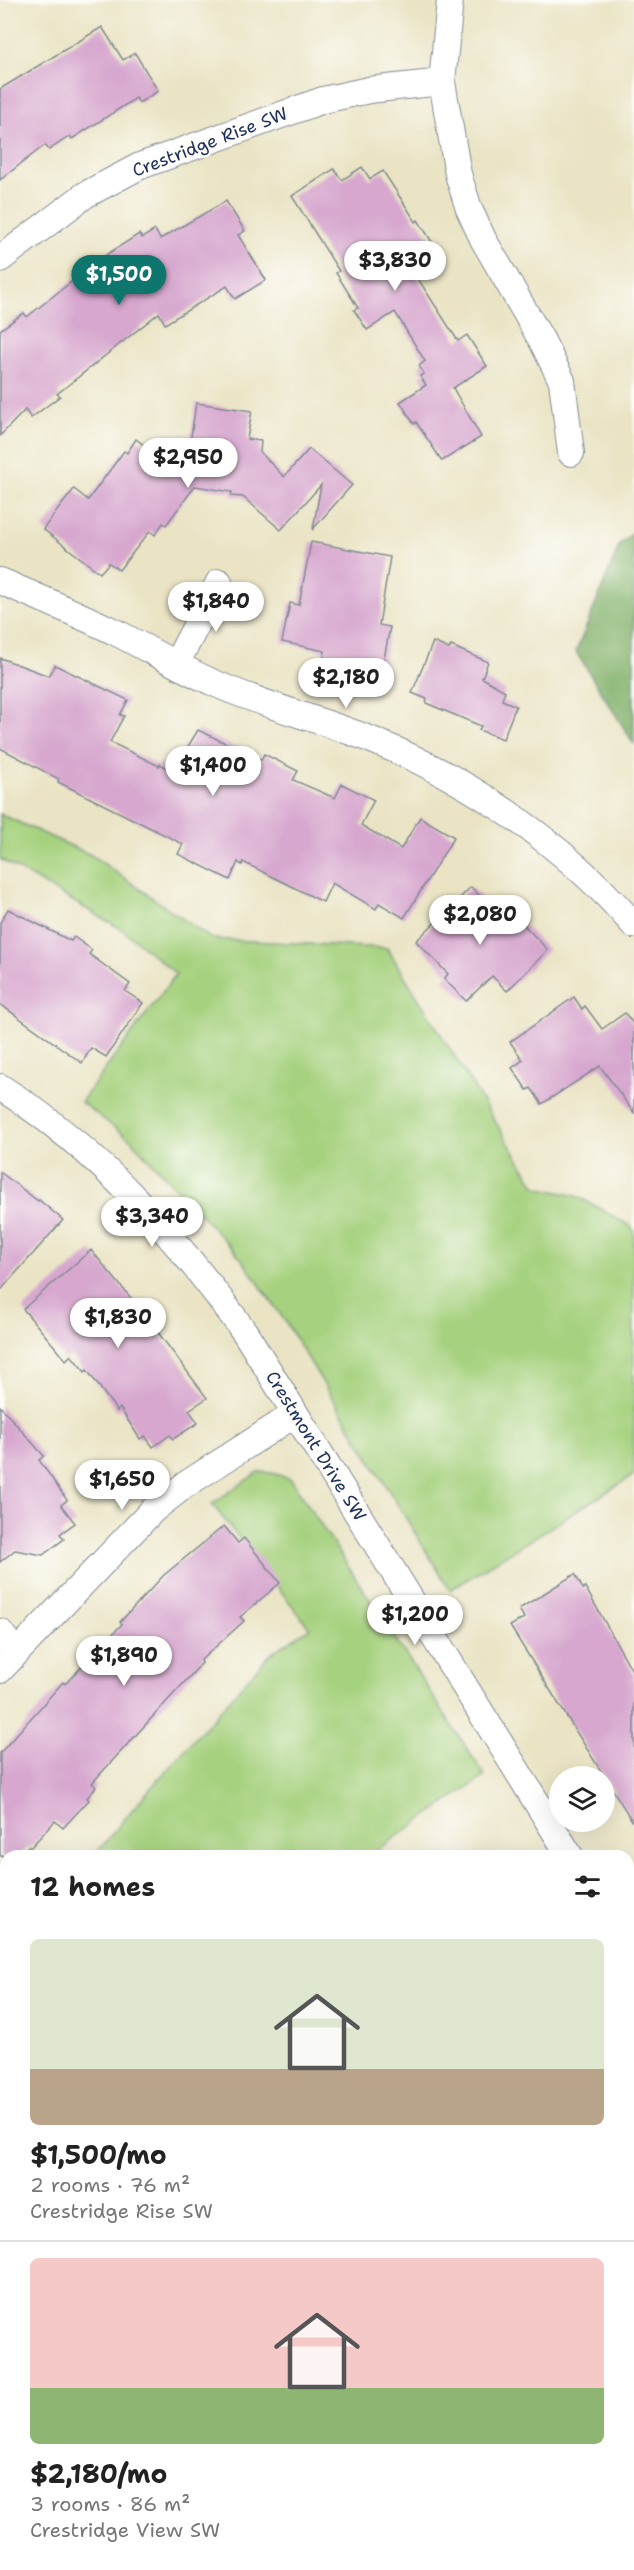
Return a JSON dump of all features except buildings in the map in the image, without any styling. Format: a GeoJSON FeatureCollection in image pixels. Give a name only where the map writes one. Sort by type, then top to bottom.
{"type":"FeatureCollection","features":[{"type":"Feature","properties":{"kind":"street"},"geometry":{"type":"LineString","coordinates":[[450,0],[442,82],[458,174],[469,209],[500,271],[542,341],[562,381],[571,453]]}},
{"type":"Feature","properties":{"kind":"street","name":"Crestridge Rise SW"},"geometry":{"type":"LineString","coordinates":[[0,259],[85,195],[140,166],[323,100],[369,90],[442,82]]}},
{"type":"Feature","properties":{"kind":"street"},"geometry":{"type":"LineString","coordinates":[[0,581],[88,620],[212,683],[372,741],[447,776],[516,819],[574,863],[634,925]]}},
{"type":"Feature","properties":{"kind":"street"},"geometry":{"type":"LineString","coordinates":[[176,664],[219,582]]}},
{"type":"Feature","properties":{"kind":"street","name":"Crestmont Drive SW"},"geometry":{"type":"LineString","coordinates":[[0,1087],[106,1169],[154,1216],[202,1274],[246,1334],[566,1850]]}},
{"type":"Feature","properties":{"kind":"street"},"geometry":{"type":"LineString","coordinates":[[8,1662],[153,1510],[185,1485],[295,1414]]}},
{"type":"Feature","properties":{"kind":"street"},"geometry":{"type":"LineString","coordinates":[[0,1632],[8,1662]]}},
{"type":"Feature","properties":{"kind":"green space"},"geometry":{"type":"Polygon","coordinates":[[[634,532],[634,744],[576,652],[620,544],[634,532]]]}},
{"type":"Feature","properties":{"kind":"green space"},"geometry":{"type":"Polygon","coordinates":[[[0,814],[91,855],[212,939],[387,948],[536,1187],[577,1196],[634,1230],[634,1475],[450,1590],[285,1321],[240,1257],[131,1140],[81,1102],[176,974],[123,930],[0,859],[0,814]]]}},
{"type":"Feature","properties":{"kind":"green space"},"geometry":{"type":"Polygon","coordinates":[[[258,1472],[272,1473],[291,1479],[485,1776],[377,1850],[99,1850],[270,1654],[310,1628],[212,1504],[258,1472]]]}}]}
